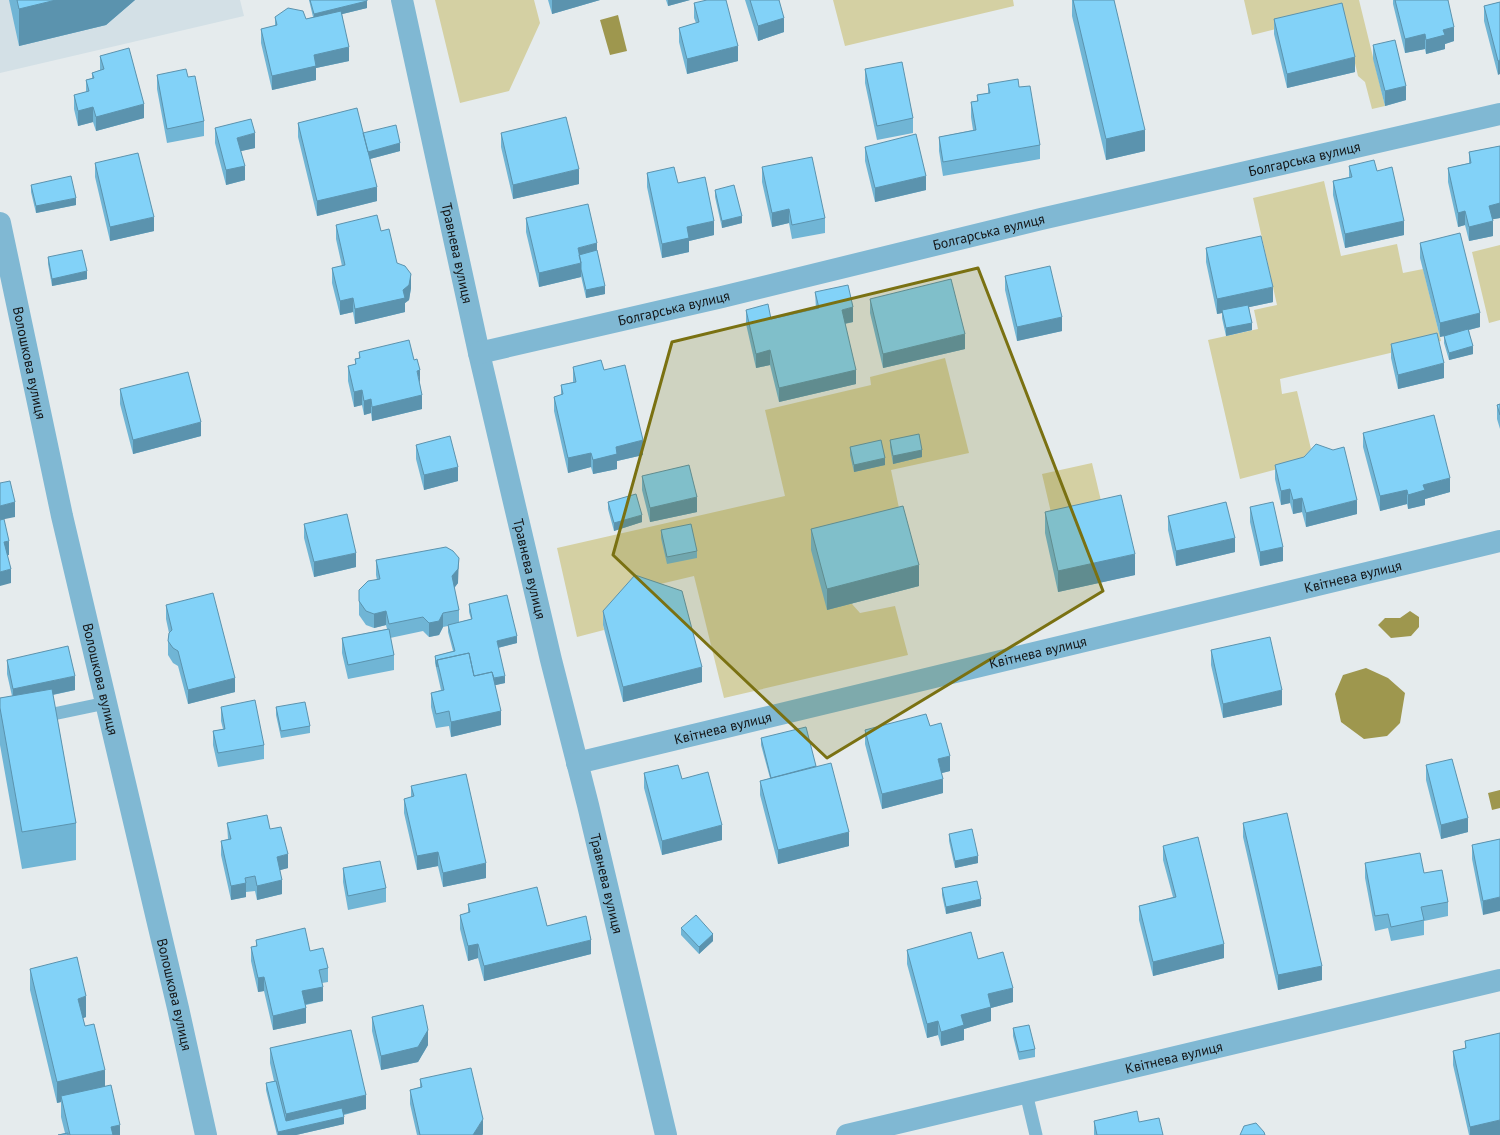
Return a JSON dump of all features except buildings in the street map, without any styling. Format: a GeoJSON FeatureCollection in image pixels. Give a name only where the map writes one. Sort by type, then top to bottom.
{"type":"FeatureCollection","features":[{"type":"Feature","properties":{"kind":"street","name":"Травнева вулиця"},"geometry":{"type":"LineString","coordinates":[[402,0],[479,353],[542,624],[666,1135]]}},
{"type":"Feature","properties":{"kind":"street","name":"Болгарська вулиця"},"geometry":{"type":"LineString","coordinates":[[479,353],[722,297],[1041,219],[1500,114]]}},
{"type":"Feature","properties":{"kind":"street","name":"Волошкова вулиця"},"geometry":{"type":"LineString","coordinates":[[0,222],[59,504],[178,1008],[206,1135]]}},
{"type":"Feature","properties":{"kind":"street","name":"Квітнева вулиця"},"geometry":{"type":"LineString","coordinates":[[577,764],[1500,541]]}},
{"type":"Feature","properties":{"kind":"street","name":"Квітнева вулиця"},"geometry":{"type":"LineString","coordinates":[[848,1135],[1500,980]]}},
{"type":"Feature","properties":{"kind":"lane"},"geometry":{"type":"LineString","coordinates":[[29,720],[106,703]]}},
{"type":"Feature","properties":{"kind":"lane"},"geometry":{"type":"LineString","coordinates":[[1026,1093],[1036,1135]]}},
{"type":"Feature","properties":{"kind":"highlighted area"},"geometry":{"type":"Polygon","coordinates":[[[978,268],[1103,591],[827,758],[613,555],[672,342],[978,268]]]}},
{"type":"Feature","properties":{"kind":"shaded area"},"geometry":{"type":"Polygon","coordinates":[[[0,0],[240,0],[244,16],[0,73],[0,0]]]}},
{"type":"Feature","properties":{"kind":"shaded area"},"geometry":{"type":"Polygon","coordinates":[[[435,0],[534,0],[540,23],[509,91],[460,103],[435,0]]]}},
{"type":"Feature","properties":{"kind":"shaded area"},"geometry":{"type":"Polygon","coordinates":[[[833,0],[1013,0],[1014,6],[845,46],[833,0]]]}},
{"type":"Feature","properties":{"kind":"shaded area"},"geometry":{"type":"Polygon","coordinates":[[[1244,0],[1359,0],[1385,106],[1372,109],[1365,82],[1358,76],[1343,12],[1252,35],[1244,0]]]}},
{"type":"Feature","properties":{"kind":"shaded area"},"geometry":{"type":"Polygon","coordinates":[[[618,15],[627,51],[610,55],[600,20],[618,15]]]}},
{"type":"Feature","properties":{"kind":"shaded area"},"geometry":{"type":"Polygon","coordinates":[[[1324,181],[1341,256],[1397,244],[1403,273],[1423,269],[1441,341],[1280,379],[1282,394],[1297,391],[1311,449],[1297,464],[1240,479],[1208,340],[1258,329],[1254,310],[1277,305],[1253,198],[1324,181]]]}},
{"type":"Feature","properties":{"kind":"shaded area"},"geometry":{"type":"Polygon","coordinates":[[[1500,245],[1500,320],[1489,323],[1472,252],[1500,245]]]}},
{"type":"Feature","properties":{"kind":"shaded area"},"geometry":{"type":"Polygon","coordinates":[[[945,358],[969,453],[891,470],[903,527],[852,604],[860,613],[895,606],[908,655],[724,698],[694,576],[635,590],[603,625],[604,630],[577,637],[557,548],[785,496],[765,410],[871,385],[870,377],[945,358]]]}},
{"type":"Feature","properties":{"kind":"shaded area"},"geometry":{"type":"Polygon","coordinates":[[[1092,463],[1103,509],[1053,521],[1042,474],[1092,463]]]}},
{"type":"Feature","properties":{"kind":"shaded area"},"geometry":{"type":"Polygon","coordinates":[[[1410,611],[1419,617],[1419,627],[1411,636],[1391,638],[1378,625],[1385,618],[1400,618],[1410,611]]]}},
{"type":"Feature","properties":{"kind":"shaded area"},"geometry":{"type":"Polygon","coordinates":[[[1366,668],[1388,678],[1405,693],[1400,723],[1387,736],[1364,739],[1341,722],[1335,694],[1343,675],[1366,668]]]}},
{"type":"Feature","properties":{"kind":"shaded area"},"geometry":{"type":"Polygon","coordinates":[[[1500,790],[1500,808],[1492,810],[1488,793],[1500,790]]]}}]}
